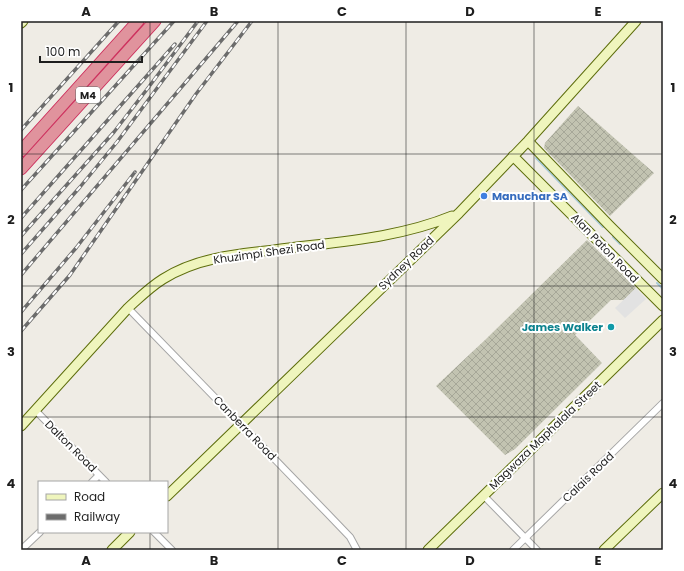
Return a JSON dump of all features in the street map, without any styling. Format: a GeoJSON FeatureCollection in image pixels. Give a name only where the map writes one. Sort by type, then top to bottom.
{"type":"FeatureCollection","features":[{"type":"Feature","properties":{"kind":"highway","name":"M4"},"geometry":{"type":"LineString","coordinates":[[21,151],[138,21]]}},
{"type":"Feature","properties":{"kind":"highway","name":"M4"},"geometry":{"type":"LineString","coordinates":[[21,169],[155,21]]}},
{"type":"Feature","properties":{"kind":"main road","name":"Sydney Road"},"geometry":{"type":"LineString","coordinates":[[168,495],[459,213],[528,141],[636,21]]}},
{"type":"Feature","properties":{"kind":"main road","name":"Alan Paton Road"},"geometry":{"type":"LineString","coordinates":[[528,141],[663,306]]}},
{"type":"Feature","properties":{"kind":"main road","name":"Alan Paton Road"},"geometry":{"type":"LineString","coordinates":[[513,156],[602,232],[663,279]]}},
{"type":"Feature","properties":{"kind":"main road","name":"Khuzimpi Shezi Road"},"geometry":{"type":"LineString","coordinates":[[21,426],[142,294],[163,279],[183,269],[208,260],[235,254],[386,236],[425,226],[459,213]]}},
{"type":"Feature","properties":{"kind":"main road","name":"Magwaza Maphalala Street"},"geometry":{"type":"LineString","coordinates":[[428,550],[663,320]]}},
{"type":"Feature","properties":{"kind":"main road"},"geometry":{"type":"LineString","coordinates":[[604,550],[663,493]]}},
{"type":"Feature","properties":{"kind":"main road"},"geometry":{"type":"LineString","coordinates":[[112,550],[129,533]]}},
{"type":"Feature","properties":{"kind":"street","name":"Canberra Road"},"geometry":{"type":"LineString","coordinates":[[128,308],[350,537],[357,550]]}},
{"type":"Feature","properties":{"kind":"street","name":"Calais Road"},"geometry":{"type":"LineString","coordinates":[[513,550],[663,403]]}},
{"type":"Feature","properties":{"kind":"street","name":"Dalton Road"},"geometry":{"type":"LineString","coordinates":[[35,410],[105,481]]}},
{"type":"Feature","properties":{"kind":"street"},"geometry":{"type":"LineString","coordinates":[[93,481],[99,475]]}},
{"type":"Feature","properties":{"kind":"street"},"geometry":{"type":"LineString","coordinates":[[483,495],[536,550]]}},
{"type":"Feature","properties":{"kind":"street"},"geometry":{"type":"LineString","coordinates":[[21,550],[39,533]]}},
{"type":"Feature","properties":{"kind":"street"},"geometry":{"type":"LineString","coordinates":[[155,533],[172,550]]}},
{"type":"Feature","properties":{"kind":"shaded area"},"geometry":{"type":"Polygon","coordinates":[[[578,106],[654,173],[610,216],[544,148],[545,143],[578,106]]]}},
{"type":"Feature","properties":{"kind":"shaded area"},"geometry":{"type":"Polygon","coordinates":[[[587,240],[636,288],[624,300],[611,300],[575,335],[602,363],[515,449],[505,455],[436,386],[587,240]]]}},
{"type":"Feature","properties":{"kind":"shaded area"},"geometry":{"type":"Polygon","coordinates":[[[636,288],[646,299],[625,318],[615,308],[636,288]]]}},
{"type":"Feature","properties":{"kind":"waterway"},"geometry":{"type":"LineString","coordinates":[[536,158],[603,227]]}},
{"type":"Feature","properties":{"kind":"waterway"},"geometry":{"type":"LineString","coordinates":[[613,237],[620,244]]}},
{"type":"Feature","properties":{"kind":"waterway"},"geometry":{"type":"LineString","coordinates":[[657,283],[663,289]]}},
{"type":"Feature","properties":{"kind":"railway"},"geometry":{"type":"LineString","coordinates":[[21,130],[119,21]]}},
{"type":"Feature","properties":{"kind":"railway"},"geometry":{"type":"LineString","coordinates":[[21,190],[174,21]]}},
{"type":"Feature","properties":{"kind":"railway"},"geometry":{"type":"LineString","coordinates":[[21,236],[114,132],[198,21]]}},
{"type":"Feature","properties":{"kind":"railway"},"geometry":{"type":"LineString","coordinates":[[21,254],[117,142],[207,21]]}},
{"type":"Feature","properties":{"kind":"railway"},"geometry":{"type":"LineString","coordinates":[[21,275],[238,21]]}},
{"type":"Feature","properties":{"kind":"railway"},"geometry":{"type":"LineString","coordinates":[[21,331],[70,275],[196,94],[252,21]]}},
{"type":"Feature","properties":{"kind":"railway"},"geometry":{"type":"LineString","coordinates":[[21,218],[175,44]]}},
{"type":"Feature","properties":{"kind":"railway"},"geometry":{"type":"LineString","coordinates":[[21,312],[76,248],[135,172]]}},
{"type":"Feature","properties":{"kind":"place","name":"Manuchar SA"},"geometry":{"type":"Point","coordinates":[484,196]}},
{"type":"Feature","properties":{"kind":"place","name":"James Walker"},"geometry":{"type":"Point","coordinates":[611,327]}}]}
